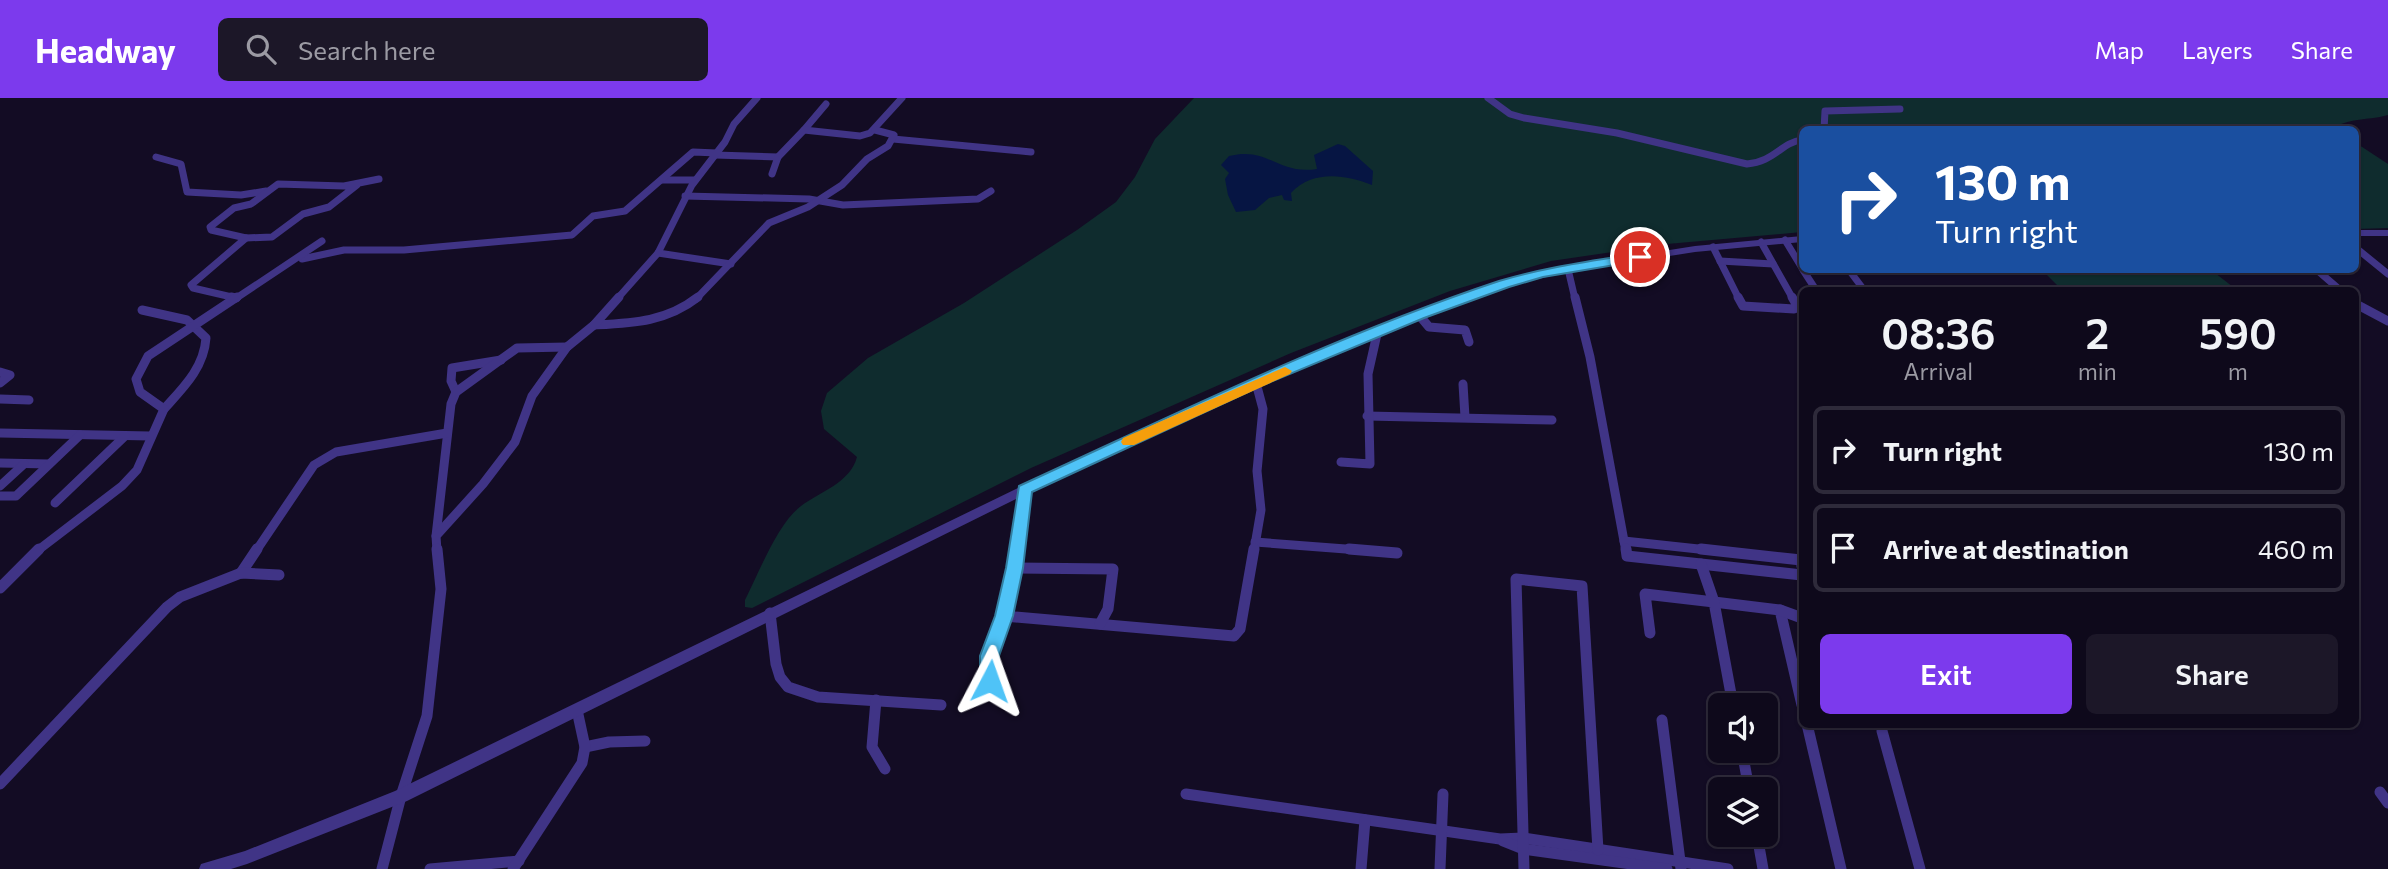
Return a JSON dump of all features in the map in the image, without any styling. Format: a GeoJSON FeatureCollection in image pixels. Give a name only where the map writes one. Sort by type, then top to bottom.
{"type":"FeatureCollection","features":[{"type":"Feature","properties":{"kind":"street"},"geometry":{"type":"LineString","coordinates":[[436,536],[483,484],[515,442],[533,396],[567,347],[594,325],[658,253],[695,180],[716,154],[734,124],[757,98]]}},
{"type":"Feature","properties":{"kind":"street"},"geometry":{"type":"LineString","coordinates":[[804,130],[860,136],[875,130],[902,98]]}},
{"type":"Feature","properties":{"kind":"street"},"geometry":{"type":"LineString","coordinates":[[1488,98],[1510,114],[1524,118],[1629,136],[1747,164],[1759,164],[1784,151],[1792,141],[1799,140]]}},
{"type":"Feature","properties":{"kind":"street"},"geometry":{"type":"LineString","coordinates":[[772,174],[778,157],[826,104]]}},
{"type":"Feature","properties":{"kind":"street"},"geometry":{"type":"LineString","coordinates":[[1824,126],[1825,111],[1900,109]]}},
{"type":"Feature","properties":{"kind":"street"},"geometry":{"type":"LineString","coordinates":[[594,325],[635,323],[680,311],[731,264],[769,223],[818,201],[851,178],[867,159],[888,146],[894,135],[875,130]]}},
{"type":"Feature","properties":{"kind":"street"},"geometry":{"type":"LineString","coordinates":[[893,139],[1031,152]]}},
{"type":"Feature","properties":{"kind":"street"},"geometry":{"type":"LineString","coordinates":[[291,261],[344,250],[404,250],[572,235],[593,216],[625,211],[693,152],[778,157]]}},
{"type":"Feature","properties":{"kind":"street"},"geometry":{"type":"LineString","coordinates":[[156,156],[181,164],[187,192],[241,195],[267,191]]}},
{"type":"Feature","properties":{"kind":"street"},"geometry":{"type":"LineString","coordinates":[[357,185],[329,207],[303,214],[276,236],[246,237],[215,231],[210,227],[234,208],[251,204],[267,191],[282,184],[357,185],[379,179]]}},
{"type":"Feature","properties":{"kind":"street"},"geometry":{"type":"LineString","coordinates":[[661,180],[695,180]]}},
{"type":"Feature","properties":{"kind":"street"},"geometry":{"type":"LineString","coordinates":[[685,196],[818,201],[850,205],[973,200],[992,191]]}},
{"type":"Feature","properties":{"kind":"street"},"geometry":{"type":"LineString","coordinates":[[2359,233],[2388,233]]}},
{"type":"Feature","properties":{"kind":"street"},"geometry":{"type":"LineString","coordinates":[[236,298],[193,288],[191,285],[246,237]]}},
{"type":"Feature","properties":{"kind":"street"},"geometry":{"type":"LineString","coordinates":[[207,869],[247,857],[401,796],[1024,490],[1256,383],[1419,315],[1505,284],[1568,269],[1713,247],[1799,239]]}},
{"type":"Feature","properties":{"kind":"street"},"geometry":{"type":"LineString","coordinates":[[1785,240],[1799,263]]}},
{"type":"Feature","properties":{"kind":"street"},"geometry":{"type":"LineString","coordinates":[[164,409],[140,392],[136,379],[148,356],[322,241]]}},
{"type":"Feature","properties":{"kind":"street"},"geometry":{"type":"LineString","coordinates":[[1713,247],[1743,306],[1794,309],[1796,304],[1761,242]]}},
{"type":"Feature","properties":{"kind":"street"},"geometry":{"type":"LineString","coordinates":[[2359,250],[2388,274]]}},
{"type":"Feature","properties":{"kind":"street"},"geometry":{"type":"LineString","coordinates":[[658,253],[731,264]]}},
{"type":"Feature","properties":{"kind":"street"},"geometry":{"type":"LineString","coordinates":[[1720,261],[1773,264]]}},
{"type":"Feature","properties":{"kind":"street"},"geometry":{"type":"LineString","coordinates":[[1568,269],[1590,357],[1626,556],[1799,575]]}},
{"type":"Feature","properties":{"kind":"street"},"geometry":{"type":"LineString","coordinates":[[2320,273],[2337,287]]}},
{"type":"Feature","properties":{"kind":"street"},"geometry":{"type":"LineString","coordinates":[[2359,306],[2388,321]]}},
{"type":"Feature","properties":{"kind":"street"},"geometry":{"type":"LineString","coordinates":[[0,588],[47,541],[121,486],[137,470],[164,409],[202,363],[207,350],[206,338],[193,324],[187,320],[142,310]]}},
{"type":"Feature","properties":{"kind":"street"},"geometry":{"type":"LineString","coordinates":[[1419,315],[1429,327],[1465,330],[1469,342]]}},
{"type":"Feature","properties":{"kind":"street"},"geometry":{"type":"LineString","coordinates":[[1341,462],[1370,464],[1368,374],[1377,334]]}},
{"type":"Feature","properties":{"kind":"street"},"geometry":{"type":"LineString","coordinates":[[382,869],[401,796],[427,716],[435,662],[440,589],[436,536],[451,404],[456,392],[517,348],[567,347]]}},
{"type":"Feature","properties":{"kind":"street"},"geometry":{"type":"LineString","coordinates":[[456,392],[451,382],[452,368],[502,360]]}},
{"type":"Feature","properties":{"kind":"street"},"geometry":{"type":"LineString","coordinates":[[0,372],[10,374],[0,383]]}},
{"type":"Feature","properties":{"kind":"street"},"geometry":{"type":"LineString","coordinates":[[1004,616],[1234,636],[1240,629],[1261,510],[1256,471],[1263,409],[1256,383]]}},
{"type":"Feature","properties":{"kind":"street"},"geometry":{"type":"LineString","coordinates":[[1463,384],[1465,417]]}},
{"type":"Feature","properties":{"kind":"street"},"geometry":{"type":"LineString","coordinates":[[0,399],[29,400]]}},
{"type":"Feature","properties":{"kind":"street"},"geometry":{"type":"LineString","coordinates":[[1367,416],[1552,420]]}},
{"type":"Feature","properties":{"kind":"street"},"geometry":{"type":"LineString","coordinates":[[0,433],[150,436]]}},
{"type":"Feature","properties":{"kind":"street"},"geometry":{"type":"LineString","coordinates":[[241,573],[314,465],[325,456],[447,433]]}},
{"type":"Feature","properties":{"kind":"street"},"geometry":{"type":"LineString","coordinates":[[0,496],[16,496],[80,435]]}},
{"type":"Feature","properties":{"kind":"street"},"geometry":{"type":"LineString","coordinates":[[55,503],[125,436]]}},
{"type":"Feature","properties":{"kind":"street"},"geometry":{"type":"LineString","coordinates":[[0,463],[49,464]]}},
{"type":"Feature","properties":{"kind":"street"},"geometry":{"type":"LineString","coordinates":[[0,486],[24,464]]}},
{"type":"Feature","properties":{"kind":"street"},"geometry":{"type":"LineString","coordinates":[[990,695],[990,656],[1004,616],[1014,568],[1024,490]]}},
{"type":"Feature","properties":{"kind":"street"},"geometry":{"type":"LineString","coordinates":[[1624,541],[1799,560]]}},
{"type":"Feature","properties":{"kind":"street"},"geometry":{"type":"LineString","coordinates":[[1255,542],[1397,553]]}},
{"type":"Feature","properties":{"kind":"street"},"geometry":{"type":"LineString","coordinates":[[1701,564],[1714,602],[1731,693]]}},
{"type":"Feature","properties":{"kind":"street"},"geometry":{"type":"LineString","coordinates":[[1014,568],[1113,569],[1108,609],[1100,624]]}},
{"type":"Feature","properties":{"kind":"street"},"geometry":{"type":"LineString","coordinates":[[0,784],[167,607],[180,597],[241,573],[279,575]]}},
{"type":"Feature","properties":{"kind":"street"},"geometry":{"type":"LineString","coordinates":[[1524,869],[1516,579],[1582,586],[1599,859]]}},
{"type":"Feature","properties":{"kind":"street"},"geometry":{"type":"LineString","coordinates":[[1650,633],[1645,594],[1780,610],[1799,617]]}},
{"type":"Feature","properties":{"kind":"street"},"geometry":{"type":"LineString","coordinates":[[1780,610],[1799,692]]}},
{"type":"Feature","properties":{"kind":"street"},"geometry":{"type":"LineString","coordinates":[[770,613],[779,676],[788,687],[802,693],[833,699],[941,705]]}},
{"type":"Feature","properties":{"kind":"street"},"geometry":{"type":"LineString","coordinates":[[876,700],[872,747],[885,769]]}},
{"type":"Feature","properties":{"kind":"street"},"geometry":{"type":"LineString","coordinates":[[430,869],[516,865],[573,778],[585,747],[577,710]]}},
{"type":"Feature","properties":{"kind":"street"},"geometry":{"type":"LineString","coordinates":[[1662,720],[1680,865]]}},
{"type":"Feature","properties":{"kind":"street"},"geometry":{"type":"LineString","coordinates":[[1808,728],[1841,869]]}},
{"type":"Feature","properties":{"kind":"street"},"geometry":{"type":"LineString","coordinates":[[1882,731],[1920,869]]}},
{"type":"Feature","properties":{"kind":"street"},"geometry":{"type":"LineString","coordinates":[[585,747],[609,742],[645,741]]}},
{"type":"Feature","properties":{"kind":"street"},"geometry":{"type":"LineString","coordinates":[[1186,794],[1500,839],[1599,859],[1667,869]]}},
{"type":"Feature","properties":{"kind":"street"},"geometry":{"type":"LineString","coordinates":[[1440,869],[1443,794]]}},
{"type":"Feature","properties":{"kind":"street"},"geometry":{"type":"LineString","coordinates":[[1361,869],[1365,820]]}},
{"type":"Feature","properties":{"kind":"street"},"geometry":{"type":"LineString","coordinates":[[1759,847],[1763,869]]}},
{"type":"Feature","properties":{"kind":"street"},"geometry":{"type":"LineString","coordinates":[[1599,859],[1728,869]]}},
{"type":"Feature","properties":{"kind":"green space"},"geometry":{"type":"Polygon","coordinates":[[[1194,98],[2388,98],[2388,115],[2338,126],[1799,126],[1799,232],[1667,244],[1551,261],[1450,291],[1291,353],[1031,468],[752,608],[745,607],[745,600],[784,524],[801,506],[848,474],[857,457],[824,429],[821,411],[827,393],[868,358],[964,303],[1116,202],[1135,177],[1155,139],[1194,98]]]}},
{"type":"Feature","properties":{"kind":"green space"},"geometry":{"type":"Polygon","coordinates":[[[2359,145],[2388,164],[2388,228],[2359,229],[2359,145]]]}},
{"type":"Feature","properties":{"kind":"green space"},"geometry":{"type":"Polygon","coordinates":[[[2045,273],[2215,273],[2233,287],[2059,287],[2045,273]]]}},
{"type":"Feature","properties":{"kind":"water"},"geometry":{"type":"Polygon","coordinates":[[[1338,144],[1345,146],[1373,171],[1372,185],[1351,178],[1319,177],[1309,180],[1291,193],[1292,201],[1284,200],[1282,195],[1269,198],[1255,210],[1236,212],[1228,195],[1225,179],[1229,173],[1221,165],[1229,156],[1254,155],[1292,168],[1317,169],[1314,155],[1338,144]]]}},
{"type":"Feature","properties":{"kind":"slow traffic"},"geometry":{"type":"LineString","coordinates":[[1129,442],[1285,371]]}},
{"type":"Feature","properties":{"kind":"route"},"geometry":{"type":"LineString","coordinates":[[990,681],[990,656],[1004,616],[1014,568],[1024,490],[1256,383],[1419,315],[1505,284],[1542,274],[1640,257]]}}]}
